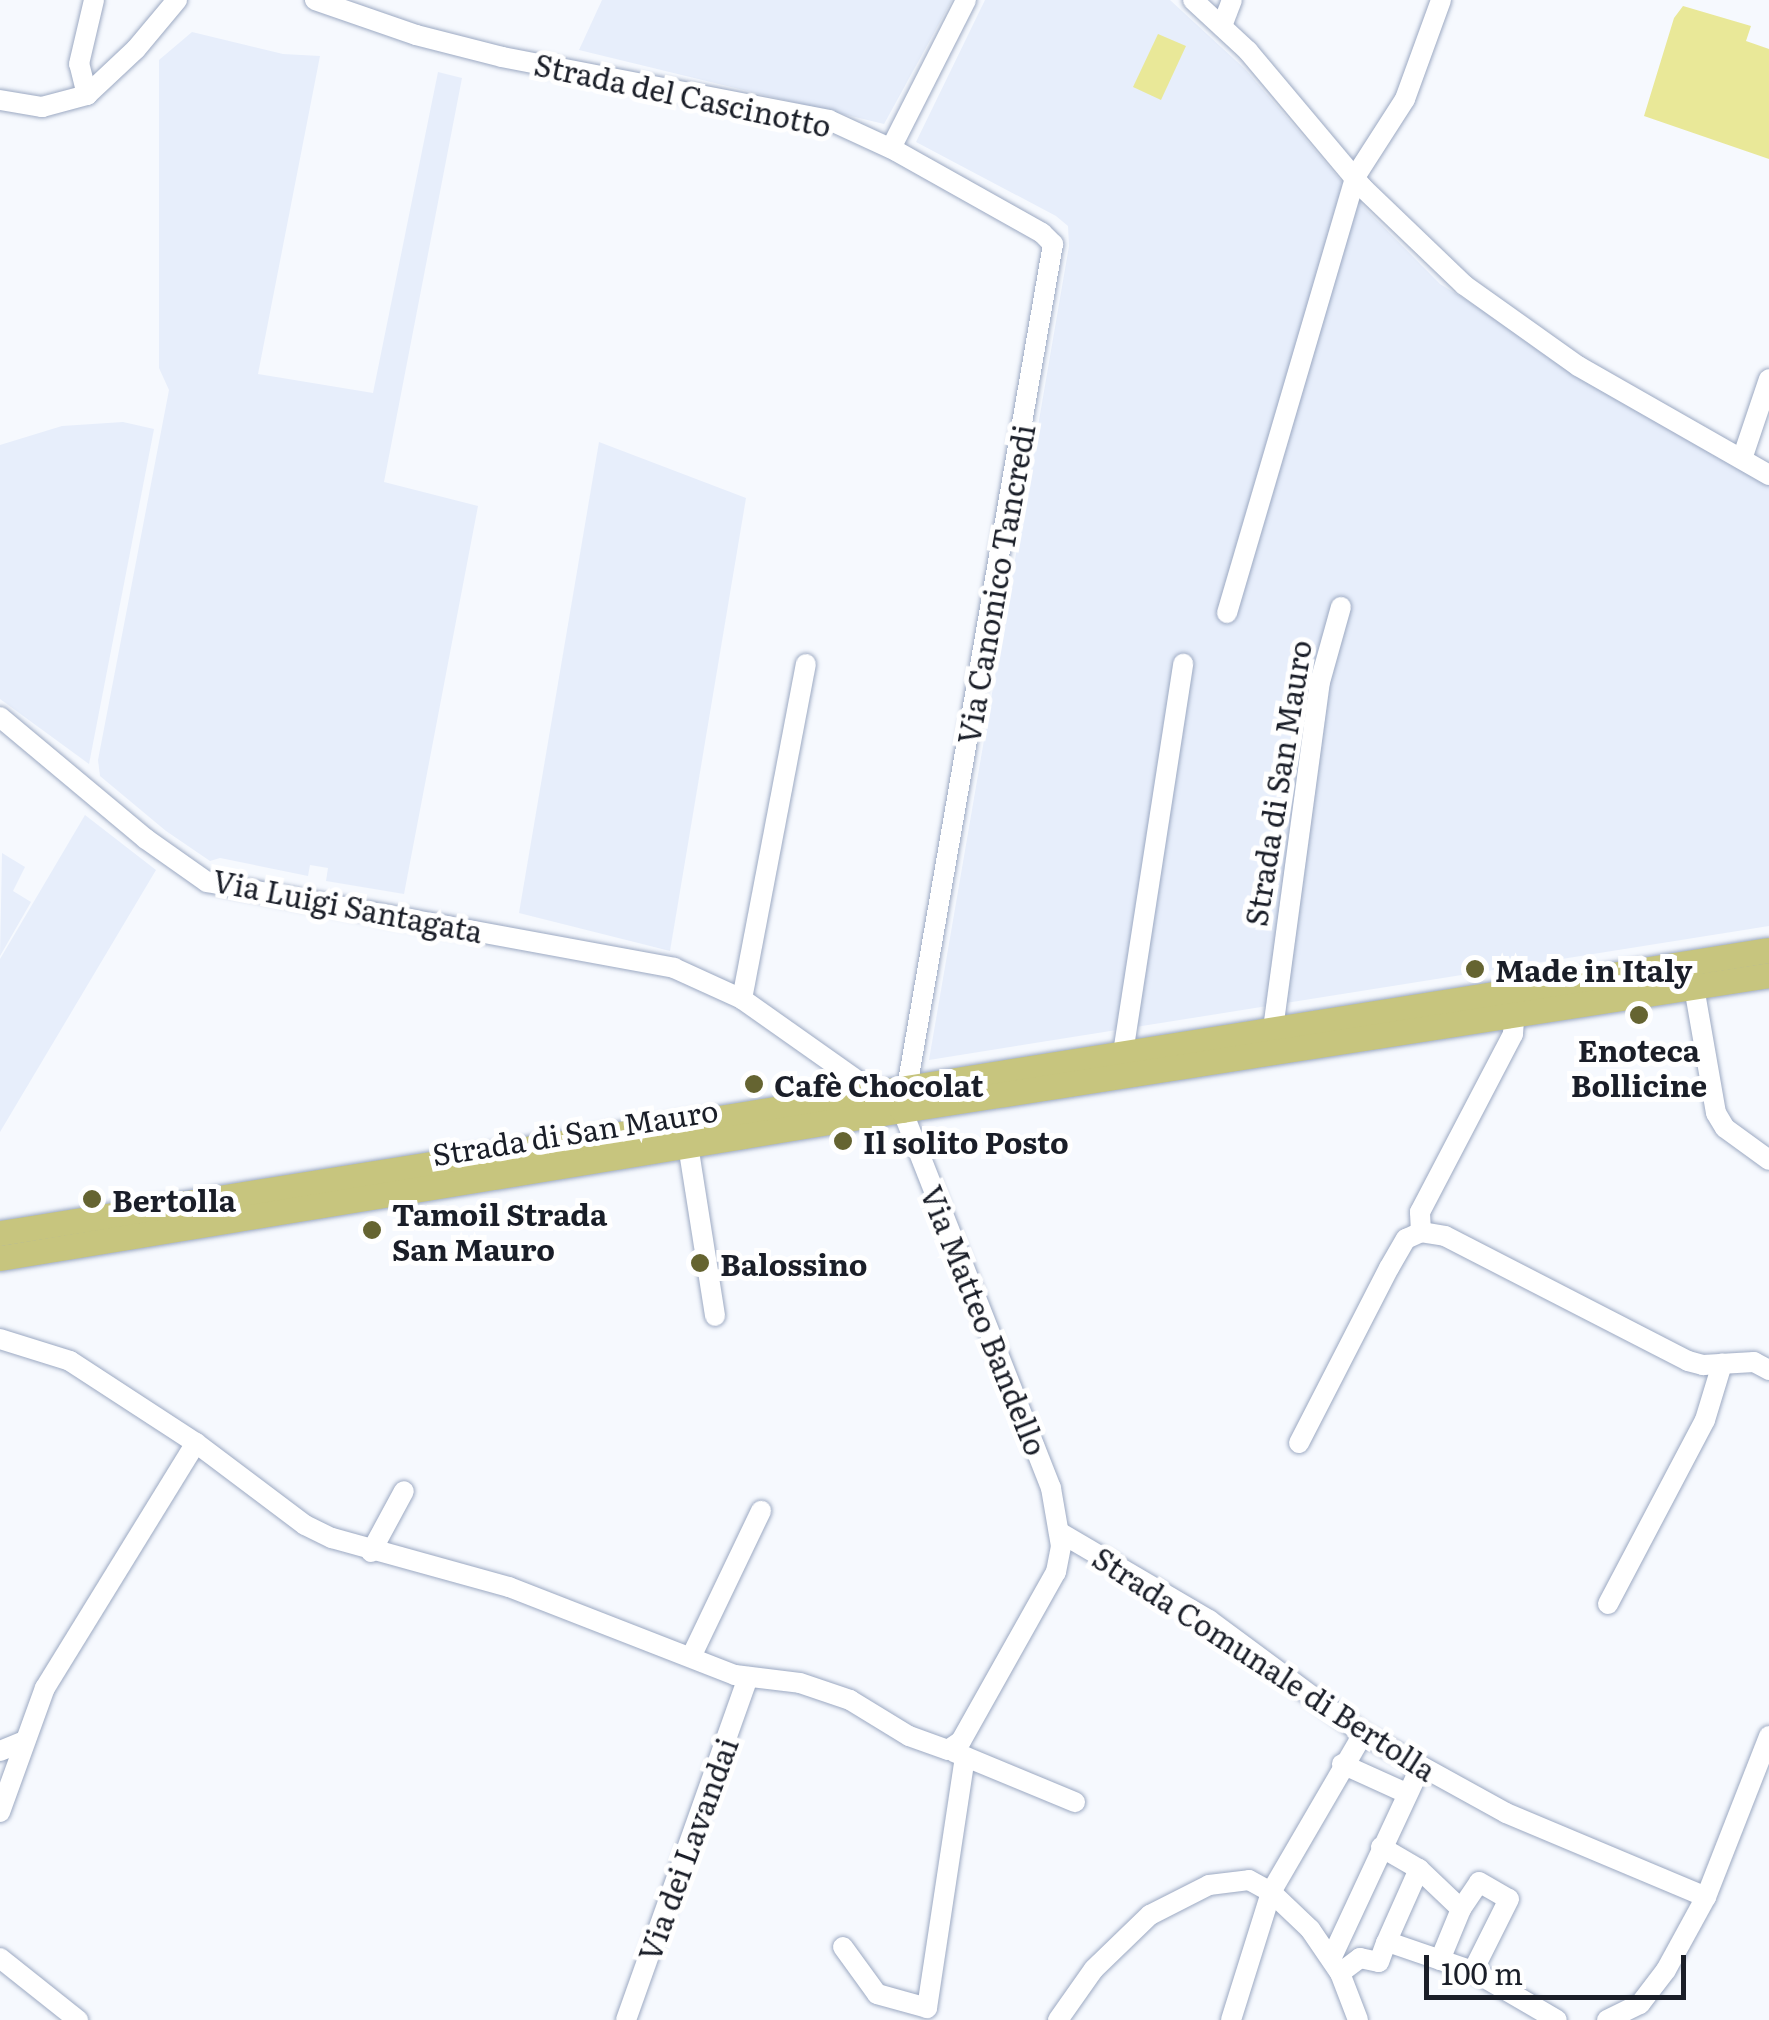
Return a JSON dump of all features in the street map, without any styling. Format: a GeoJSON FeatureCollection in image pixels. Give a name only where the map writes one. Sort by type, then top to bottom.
{"type":"FeatureCollection","features":[{"type":"Feature","properties":{"kind":"main road","name":"Strada di San Mauro"},"geometry":{"type":"LineString","coordinates":[[0,1233],[877,1095],[904,1100],[1515,1003],[1769,950]]}},
{"type":"Feature","properties":{"kind":"main road","name":"Strada di San Mauro"},"geometry":{"type":"LineString","coordinates":[[0,1258],[688,1146],[1124,1053],[1273,1029],[1694,987],[1769,975]]}},
{"type":"Feature","properties":{"kind":"street"},"geometry":{"type":"LineString","coordinates":[[87,95],[78,64],[94,0]]}},
{"type":"Feature","properties":{"kind":"street"},"geometry":{"type":"LineString","coordinates":[[0,100],[42,107],[87,95],[136,49],[177,0]]}},
{"type":"Feature","properties":{"kind":"street","name":"Strada del Cascinotto"},"geometry":{"type":"LineString","coordinates":[[315,0],[416,35],[502,57],[829,120],[891,148]]}},
{"type":"Feature","properties":{"kind":"street"},"geometry":{"type":"LineString","coordinates":[[891,148],[966,0]]}},
{"type":"Feature","properties":{"kind":"street"},"geometry":{"type":"LineString","coordinates":[[1193,0],[1222,26],[1355,176],[1464,286],[1578,366],[1769,475]]}},
{"type":"Feature","properties":{"kind":"street"},"geometry":{"type":"LineString","coordinates":[[1222,26],[1232,0]]}},
{"type":"Feature","properties":{"kind":"street"},"geometry":{"type":"LineString","coordinates":[[1227,613],[1355,176],[1405,100],[1442,0]]}},
{"type":"Feature","properties":{"kind":"street","name":"Via Canonico Tancredi"},"geometry":{"type":"LineString","coordinates":[[891,148],[1042,233],[1053,244],[904,1100]]}},
{"type":"Feature","properties":{"kind":"street"},"geometry":{"type":"LineString","coordinates":[[1742,460],[1769,379]]}},
{"type":"Feature","properties":{"kind":"street","name":"Strada di San Mauro"},"geometry":{"type":"LineString","coordinates":[[1273,1029],[1320,682],[1341,608]]}},
{"type":"Feature","properties":{"kind":"street"},"geometry":{"type":"LineString","coordinates":[[742,999],[806,664]]}},
{"type":"Feature","properties":{"kind":"street"},"geometry":{"type":"LineString","coordinates":[[1124,1053],[1183,664]]}},
{"type":"Feature","properties":{"kind":"street","name":"Via Luigi Santagata"},"geometry":{"type":"LineString","coordinates":[[0,717],[146,839],[207,882],[647,961],[742,999],[877,1095]]}},
{"type":"Feature","properties":{"kind":"street"},"geometry":{"type":"LineString","coordinates":[[1694,987],[1716,1112],[1725,1128],[1769,1160]]}},
{"type":"Feature","properties":{"kind":"street"},"geometry":{"type":"LineString","coordinates":[[1421,1232],[1420,1212],[1513,1034],[1515,1003]]}},
{"type":"Feature","properties":{"kind":"street","name":"Via Matteo Bandello"},"geometry":{"type":"LineString","coordinates":[[904,1100],[1051,1488],[1060,1532]]}},
{"type":"Feature","properties":{"kind":"street"},"geometry":{"type":"LineString","coordinates":[[688,1146],[715,1316]]}},
{"type":"Feature","properties":{"kind":"street"},"geometry":{"type":"LineString","coordinates":[[1298,1443],[1389,1268],[1406,1239],[1421,1232],[1445,1236],[1688,1361],[1754,1362],[1769,1370]]}},
{"type":"Feature","properties":{"kind":"street"},"geometry":{"type":"LineString","coordinates":[[0,1338],[70,1361],[196,1443],[305,1525],[371,1552],[509,1587],[748,1677],[800,1683],[850,1700],[910,1736],[1074,1802]]}},
{"type":"Feature","properties":{"kind":"street"},"geometry":{"type":"LineString","coordinates":[[1608,1604],[1705,1420],[1722,1364]]}},
{"type":"Feature","properties":{"kind":"street"},"geometry":{"type":"LineString","coordinates":[[0,1812],[45,1688],[196,1443]]}},
{"type":"Feature","properties":{"kind":"street"},"geometry":{"type":"LineString","coordinates":[[371,1552],[404,1491]]}},
{"type":"Feature","properties":{"kind":"street"},"geometry":{"type":"LineString","coordinates":[[692,1656],[761,1511]]}},
{"type":"Feature","properties":{"kind":"street","name":"Strada Comunale di Bertolla"},"geometry":{"type":"LineString","coordinates":[[1060,1532],[1210,1620],[1363,1734],[1506,1814],[1706,1896]]}},
{"type":"Feature","properties":{"kind":"street","name":"Strada Comunale di Bertolla"},"geometry":{"type":"LineString","coordinates":[[843,1947],[877,1994],[927,2008],[956,1753],[1056,1572],[1061,1560],[1060,1532]]}},
{"type":"Feature","properties":{"kind":"street","name":"Via dei Lavandai"},"geometry":{"type":"LineString","coordinates":[[626,2020],[748,1677]]}},
{"type":"Feature","properties":{"kind":"street"},"geometry":{"type":"LineString","coordinates":[[1231,2020],[1271,1892],[1342,1764],[1363,1734]]}},
{"type":"Feature","properties":{"kind":"street"},"geometry":{"type":"LineString","coordinates":[[1607,2020],[1640,2004],[1706,1896],[1769,1736]]}},
{"type":"Feature","properties":{"kind":"street"},"geometry":{"type":"LineString","coordinates":[[0,1751],[25,1741]]}},
{"type":"Feature","properties":{"kind":"street"},"geometry":{"type":"LineString","coordinates":[[1342,1764],[1406,1793]]}},
{"type":"Feature","properties":{"kind":"street"},"geometry":{"type":"LineString","coordinates":[[1336,1966],[1381,1847],[1421,1766]]}},
{"type":"Feature","properties":{"kind":"street"},"geometry":{"type":"LineString","coordinates":[[1381,1847],[1419,1869],[1461,1909]]}},
{"type":"Feature","properties":{"kind":"street"},"geometry":{"type":"LineString","coordinates":[[1336,1966],[1360,1958],[1379,1962],[1419,1869]]}},
{"type":"Feature","properties":{"kind":"street"},"geometry":{"type":"LineString","coordinates":[[1058,2020],[1094,1969],[1150,1915],[1208,1885],[1248,1880],[1271,1892],[1310,1929],[1336,1966],[1358,2020]]}},
{"type":"Feature","properties":{"kind":"street"},"geometry":{"type":"LineString","coordinates":[[1440,1960],[1461,1909],[1479,1882],[1508,1899],[1472,1971]]}},
{"type":"Feature","properties":{"kind":"street"},"geometry":{"type":"LineString","coordinates":[[1386,1943],[1472,1971],[1556,2020]]}},
{"type":"Feature","properties":{"kind":"street"},"geometry":{"type":"LineString","coordinates":[[0,1958],[78,2020]]}},
{"type":"Feature","properties":{"kind":"shaded area"},"geometry":{"type":"Polygon","coordinates":[[[602,0],[952,0],[884,124],[579,50],[602,0]]]}},
{"type":"Feature","properties":{"kind":"shaded area"},"geometry":{"type":"Polygon","coordinates":[[[985,0],[1170,0],[1245,69],[1361,204],[1440,284],[1769,485],[1769,926],[929,1060],[1069,246],[1068,226],[1056,216],[916,142],[985,0]]]}},
{"type":"Feature","properties":{"kind":"shaded area"},"geometry":{"type":"Polygon","coordinates":[[[1683,6],[1751,26],[1746,41],[1769,49],[1769,159],[1644,116],[1674,18],[1683,6]]]}},
{"type":"Feature","properties":{"kind":"shaded area"},"geometry":{"type":"Polygon","coordinates":[[[192,32],[283,54],[320,56],[258,374],[373,393],[438,72],[462,78],[384,482],[478,506],[404,894],[326,881],[328,868],[310,865],[308,876],[220,858],[210,861],[166,831],[100,776],[98,760],[169,390],[159,368],[159,60],[192,32]]]}},
{"type":"Feature","properties":{"kind":"shaded area"},"geometry":{"type":"Polygon","coordinates":[[[1158,34],[1186,46],[1161,100],[1133,87],[1158,34]]]}},
{"type":"Feature","properties":{"kind":"shaded area"},"geometry":{"type":"Polygon","coordinates":[[[123,422],[154,429],[89,764],[0,699],[0,445],[62,426],[123,422]]]}},
{"type":"Feature","properties":{"kind":"shaded area"},"geometry":{"type":"Polygon","coordinates":[[[599,442],[746,498],[670,951],[519,913],[599,442]]]}},
{"type":"Feature","properties":{"kind":"shaded area"},"geometry":{"type":"Polygon","coordinates":[[[85,815],[156,870],[0,1132],[0,959],[85,815]]]}},
{"type":"Feature","properties":{"kind":"shaded area"},"geometry":{"type":"Polygon","coordinates":[[[2,853],[25,867],[13,891],[31,902],[0,956],[2,853]]]}},
{"type":"Feature","properties":{"kind":"place","name":"Made in Italy"},"geometry":{"type":"Point","coordinates":[1475,969]}},
{"type":"Feature","properties":{"kind":"place","name":"Enoteca Bollicine"},"geometry":{"type":"Point","coordinates":[1639,1015]}},
{"type":"Feature","properties":{"kind":"place","name":"Cafè Chocolat"},"geometry":{"type":"Point","coordinates":[754,1084]}},
{"type":"Feature","properties":{"kind":"place","name":"Il solito Posto"},"geometry":{"type":"Point","coordinates":[843,1141]}},
{"type":"Feature","properties":{"kind":"place","name":"Bertolla"},"geometry":{"type":"Point","coordinates":[92,1199]}},
{"type":"Feature","properties":{"kind":"place","name":"Tamoil Strada San Mauro"},"geometry":{"type":"Point","coordinates":[372,1230]}},
{"type":"Feature","properties":{"kind":"place","name":"Balossino"},"geometry":{"type":"Point","coordinates":[700,1263]}}]}
